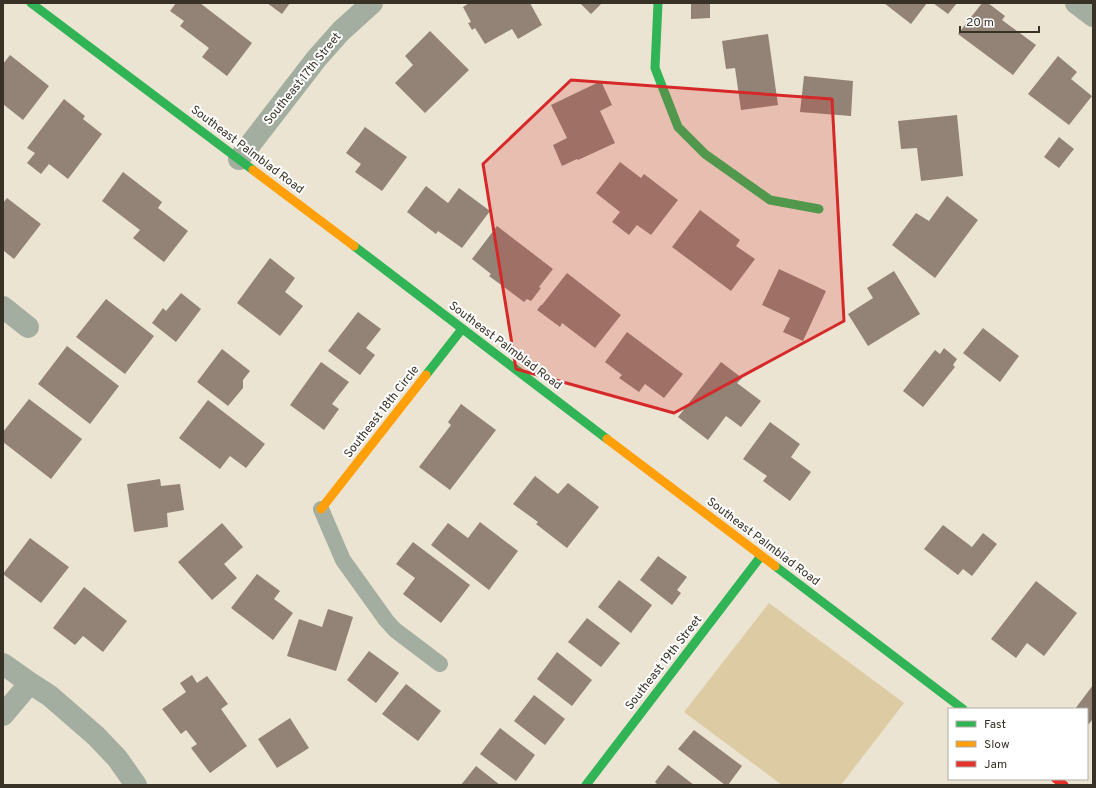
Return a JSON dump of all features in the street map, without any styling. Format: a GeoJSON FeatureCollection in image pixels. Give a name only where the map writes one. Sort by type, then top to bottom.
{"type":"FeatureCollection","features":[{"type":"Feature","properties":{"kind":"street","name":"Southeast Palmblad Road"},"geometry":{"type":"LineString","coordinates":[[31,3],[239,159],[962,708]]}},
{"type":"Feature","properties":{"kind":"street","name":"Southeast 17th Street"},"geometry":{"type":"LineString","coordinates":[[239,159],[317,58],[341,31],[372,3]]}},
{"type":"Feature","properties":{"kind":"street"},"geometry":{"type":"LineString","coordinates":[[658,3],[655,68],[678,127],[704,154],[770,200],[819,209]]}},
{"type":"Feature","properties":{"kind":"street"},"geometry":{"type":"LineString","coordinates":[[1076,3],[1093,16]]}},
{"type":"Feature","properties":{"kind":"street"},"geometry":{"type":"LineString","coordinates":[[3,307],[28,327]]}},
{"type":"Feature","properties":{"kind":"street","name":"Southeast 18th Circle"},"geometry":{"type":"LineString","coordinates":[[321,509],[462,329]]}},
{"type":"Feature","properties":{"kind":"street","name":"Southeast 19th Street"},"geometry":{"type":"LineString","coordinates":[[586,785],[762,556]]}},
{"type":"Feature","properties":{"kind":"street"},"geometry":{"type":"LineString","coordinates":[[3,664],[50,696],[96,736],[117,758],[136,785]]}},
{"type":"Feature","properties":{"kind":"street"},"geometry":{"type":"LineString","coordinates":[[3,715],[30,683]]}},
{"type":"Feature","properties":{"kind":"lane"},"geometry":{"type":"LineString","coordinates":[[321,509],[343,560],[386,620],[395,630],[440,664]]}},
{"type":"Feature","properties":{"kind":"highlighted area"},"geometry":{"type":"Polygon","coordinates":[[[571,80],[832,99],[844,321],[674,413],[516,369],[483,164],[571,80]]]}},
{"type":"Feature","properties":{"kind":"shaded area"},"geometry":{"type":"Polygon","coordinates":[[[769,603],[904,703],[841,785],[782,785],[684,712],[769,603]]]}},
{"type":"Feature","properties":{"kind":"building"},"geometry":{"type":"Polygon","coordinates":[[[176,3],[200,3],[252,43],[227,76],[202,57],[209,48],[180,26],[184,21],[170,11],[176,3]]]}},
{"type":"Feature","properties":{"kind":"building"},"geometry":{"type":"Polygon","coordinates":[[[267,3],[290,3],[282,14],[267,3]]]}},
{"type":"Feature","properties":{"kind":"building"},"geometry":{"type":"Polygon","coordinates":[[[469,3],[530,3],[542,25],[518,39],[512,29],[485,44],[475,28],[472,30],[468,23],[471,22],[463,7],[469,3]]]}},
{"type":"Feature","properties":{"kind":"building"},"geometry":{"type":"Polygon","coordinates":[[[580,3],[602,3],[591,14],[580,3]]]}},
{"type":"Feature","properties":{"kind":"building"},"geometry":{"type":"Polygon","coordinates":[[[691,3],[710,3],[710,18],[691,19],[691,3]]]}},
{"type":"Feature","properties":{"kind":"building"},"geometry":{"type":"Polygon","coordinates":[[[884,3],[927,3],[911,24],[884,3]]]}},
{"type":"Feature","properties":{"kind":"building"},"geometry":{"type":"Polygon","coordinates":[[[933,3],[957,3],[948,14],[933,3]]]}},
{"type":"Feature","properties":{"kind":"building"},"geometry":{"type":"Polygon","coordinates":[[[982,3],[988,3],[1005,16],[1002,20],[1036,45],[1013,75],[958,34],[982,3]]]}},
{"type":"Feature","properties":{"kind":"building"},"geometry":{"type":"Polygon","coordinates":[[[430,31],[469,70],[425,113],[395,83],[413,65],[405,56],[430,31]]]}},
{"type":"Feature","properties":{"kind":"building"},"geometry":{"type":"Polygon","coordinates":[[[768,34],[778,105],[741,110],[735,68],[726,69],[722,41],[768,34]]]}},
{"type":"Feature","properties":{"kind":"building"},"geometry":{"type":"Polygon","coordinates":[[[10,55],[49,86],[23,120],[3,104],[3,64],[10,55]]]}},
{"type":"Feature","properties":{"kind":"building"},"geometry":{"type":"Polygon","coordinates":[[[1058,56],[1077,72],[1071,79],[1092,96],[1069,125],[1028,94],[1058,56]]]}},
{"type":"Feature","properties":{"kind":"building"},"geometry":{"type":"Polygon","coordinates":[[[804,76],[853,81],[851,116],[800,112],[804,76]]]}},
{"type":"Feature","properties":{"kind":"building"},"geometry":{"type":"Polygon","coordinates":[[[601,81],[612,105],[600,111],[615,143],[562,166],[553,145],[567,138],[551,105],[601,81]]]}},
{"type":"Feature","properties":{"kind":"building"},"geometry":{"type":"Polygon","coordinates":[[[64,99],[85,116],[83,119],[102,134],[68,179],[49,164],[41,174],[27,163],[35,153],[27,148],[64,99]]]}},
{"type":"Feature","properties":{"kind":"building"},"geometry":{"type":"Polygon","coordinates":[[[957,115],[963,176],[921,181],[917,148],[901,149],[898,121],[957,115]]]}},
{"type":"Feature","properties":{"kind":"building"},"geometry":{"type":"Polygon","coordinates":[[[365,127],[407,157],[382,191],[355,172],[361,164],[346,153],[365,127]]]}},
{"type":"Feature","properties":{"kind":"building"},"geometry":{"type":"Polygon","coordinates":[[[1059,137],[1074,149],[1059,168],[1044,157],[1059,137]]]}},
{"type":"Feature","properties":{"kind":"building"},"geometry":{"type":"Polygon","coordinates":[[[620,162],[641,178],[644,174],[678,200],[651,235],[637,225],[629,235],[612,222],[620,212],[596,193],[620,162]]]}},
{"type":"Feature","properties":{"kind":"building"},"geometry":{"type":"Polygon","coordinates":[[[123,172],[162,202],[158,208],[188,231],[164,262],[133,238],[140,230],[102,201],[123,172]]]}},
{"type":"Feature","properties":{"kind":"building"},"geometry":{"type":"Polygon","coordinates":[[[426,186],[448,203],[459,188],[490,211],[462,248],[438,231],[436,234],[407,212],[426,186]]]}},
{"type":"Feature","properties":{"kind":"building"},"geometry":{"type":"Polygon","coordinates":[[[947,196],[978,220],[935,278],[892,245],[916,213],[929,221],[947,196]]]}},
{"type":"Feature","properties":{"kind":"building"},"geometry":{"type":"Polygon","coordinates":[[[7,198],[41,224],[14,259],[4,251],[3,253],[3,203],[7,198]]]}},
{"type":"Feature","properties":{"kind":"building"},"geometry":{"type":"Polygon","coordinates":[[[700,210],[740,240],[736,246],[755,259],[731,291],[672,247],[700,210]]]}},
{"type":"Feature","properties":{"kind":"building"},"geometry":{"type":"Polygon","coordinates":[[[497,226],[553,269],[539,287],[541,288],[531,301],[527,299],[524,302],[489,276],[491,274],[472,259],[497,226]]]}},
{"type":"Feature","properties":{"kind":"building"},"geometry":{"type":"Polygon","coordinates":[[[270,258],[295,278],[285,292],[303,306],[280,336],[237,303],[270,258]]]}},
{"type":"Feature","properties":{"kind":"building"},"geometry":{"type":"Polygon","coordinates":[[[779,269],[826,291],[803,341],[783,332],[790,318],[762,305],[779,269]]]}},
{"type":"Feature","properties":{"kind":"building"},"geometry":{"type":"Polygon","coordinates":[[[894,271],[920,314],[868,346],[848,314],[873,298],[867,288],[894,271]]]}},
{"type":"Feature","properties":{"kind":"building"},"geometry":{"type":"Polygon","coordinates":[[[567,273],[621,315],[595,348],[562,323],[560,327],[537,310],[567,273]]]}},
{"type":"Feature","properties":{"kind":"building"},"geometry":{"type":"Polygon","coordinates":[[[181,293],[201,309],[176,342],[152,323],[163,308],[166,311],[181,293]]]}},
{"type":"Feature","properties":{"kind":"building"},"geometry":{"type":"Polygon","coordinates":[[[106,299],[154,336],[125,374],[76,337],[106,299]]]}},
{"type":"Feature","properties":{"kind":"building"},"geometry":{"type":"Polygon","coordinates":[[[358,312],[381,329],[366,348],[375,355],[360,375],[328,351],[358,312]]]}},
{"type":"Feature","properties":{"kind":"building"},"geometry":{"type":"Polygon","coordinates":[[[983,328],[1019,356],[1000,382],[963,353],[983,328]]]}},
{"type":"Feature","properties":{"kind":"building"},"geometry":{"type":"Polygon","coordinates":[[[627,332],[683,374],[664,398],[645,384],[639,392],[619,378],[622,375],[605,362],[627,332]]]}},
{"type":"Feature","properties":{"kind":"building"},"geometry":{"type":"Polygon","coordinates":[[[67,346],[119,386],[90,424],[38,384],[67,346]]]}},
{"type":"Feature","properties":{"kind":"building"},"geometry":{"type":"Polygon","coordinates":[[[944,348],[957,359],[953,365],[955,367],[923,407],[903,391],[935,350],[940,354],[944,348]]]}},
{"type":"Feature","properties":{"kind":"building"},"geometry":{"type":"Polygon","coordinates":[[[222,349],[250,371],[243,380],[243,388],[228,406],[197,382],[222,349]]]}},
{"type":"Feature","properties":{"kind":"building"},"geometry":{"type":"Polygon","coordinates":[[[321,362],[349,382],[332,404],[339,409],[324,430],[290,405],[321,362]]]}},
{"type":"Feature","properties":{"kind":"building"},"geometry":{"type":"Polygon","coordinates":[[[721,362],[742,378],[737,383],[761,401],[741,427],[726,416],[708,440],[678,417],[721,362]]]}},
{"type":"Feature","properties":{"kind":"building"},"geometry":{"type":"Polygon","coordinates":[[[29,399],[82,439],[51,479],[3,442],[3,432],[29,399]]]}},
{"type":"Feature","properties":{"kind":"building"},"geometry":{"type":"Polygon","coordinates":[[[208,400],[265,444],[246,468],[230,456],[220,469],[179,438],[208,400]]]}},
{"type":"Feature","properties":{"kind":"building"},"geometry":{"type":"Polygon","coordinates":[[[461,404],[496,430],[450,490],[419,467],[451,425],[448,422],[461,404]]]}},
{"type":"Feature","properties":{"kind":"building"},"geometry":{"type":"Polygon","coordinates":[[[770,422],[800,444],[791,457],[811,472],[790,501],[763,481],[767,476],[743,459],[770,422]]]}},
{"type":"Feature","properties":{"kind":"building"},"geometry":{"type":"Polygon","coordinates":[[[535,476],[558,494],[568,483],[599,507],[567,548],[536,524],[538,522],[513,504],[535,476]]]}},
{"type":"Feature","properties":{"kind":"building"},"geometry":{"type":"Polygon","coordinates":[[[160,479],[161,486],[180,484],[184,510],[167,513],[168,527],[134,532],[127,484],[160,479]]]}},
{"type":"Feature","properties":{"kind":"building"},"geometry":{"type":"Polygon","coordinates":[[[480,522],[518,551],[489,590],[431,545],[448,523],[468,538],[480,522]]]}},
{"type":"Feature","properties":{"kind":"building"},"geometry":{"type":"Polygon","coordinates":[[[222,523],[243,547],[224,564],[237,578],[212,600],[178,562],[222,523]]]}},
{"type":"Feature","properties":{"kind":"building"},"geometry":{"type":"Polygon","coordinates":[[[943,525],[972,547],[983,533],[997,544],[972,576],[963,569],[958,575],[924,549],[943,525]]]}},
{"type":"Feature","properties":{"kind":"building"},"geometry":{"type":"Polygon","coordinates":[[[30,538],[69,567],[41,603],[3,574],[30,538]]]}},
{"type":"Feature","properties":{"kind":"building"},"geometry":{"type":"Polygon","coordinates":[[[413,542],[470,585],[441,623],[403,594],[415,578],[396,564],[413,542]]]}},
{"type":"Feature","properties":{"kind":"building"},"geometry":{"type":"Polygon","coordinates":[[[658,556],[687,577],[677,590],[681,593],[672,605],[640,580],[658,556]]]}},
{"type":"Feature","properties":{"kind":"building"},"geometry":{"type":"Polygon","coordinates":[[[257,574],[280,591],[274,599],[293,613],[273,640],[231,608],[257,574]]]}},
{"type":"Feature","properties":{"kind":"building"},"geometry":{"type":"Polygon","coordinates":[[[619,580],[652,605],[631,633],[598,607],[619,580]]]}},
{"type":"Feature","properties":{"kind":"building"},"geometry":{"type":"Polygon","coordinates":[[[1036,581],[1077,613],[1044,656],[1027,643],[1016,658],[991,639],[1036,581]]]}},
{"type":"Feature","properties":{"kind":"building"},"geometry":{"type":"Polygon","coordinates":[[[84,587],[127,621],[103,652],[83,636],[75,645],[53,628],[84,587]]]}},
{"type":"Feature","properties":{"kind":"building"},"geometry":{"type":"Polygon","coordinates":[[[328,609],[353,617],[336,671],[287,656],[299,619],[322,627],[328,609]]]}},
{"type":"Feature","properties":{"kind":"building"},"geometry":{"type":"Polygon","coordinates":[[[587,618],[620,643],[601,667],[568,642],[587,618]]]}},
{"type":"Feature","properties":{"kind":"building"},"geometry":{"type":"Polygon","coordinates":[[[369,651],[399,673],[376,703],[347,680],[369,651]]]}},
{"type":"Feature","properties":{"kind":"building"},"geometry":{"type":"Polygon","coordinates":[[[557,652],[592,680],[572,706],[537,679],[557,652]]]}},
{"type":"Feature","properties":{"kind":"building"},"geometry":{"type":"Polygon","coordinates":[[[192,675],[197,683],[207,676],[228,704],[221,709],[247,746],[210,773],[191,748],[197,744],[186,730],[181,734],[162,709],[186,692],[180,683],[192,675]]]}},
{"type":"Feature","properties":{"kind":"building"},"geometry":{"type":"Polygon","coordinates":[[[406,684],[441,711],[418,741],[382,714],[406,684]]]}},
{"type":"Feature","properties":{"kind":"building"},"geometry":{"type":"Polygon","coordinates":[[[1093,685],[1093,721],[1092,720],[1089,724],[1088,723],[1088,708],[1076,708],[1093,685]]]}},
{"type":"Feature","properties":{"kind":"building"},"geometry":{"type":"Polygon","coordinates":[[[534,695],[565,719],[545,745],[514,721],[534,695]]]}},
{"type":"Feature","properties":{"kind":"building"},"geometry":{"type":"Polygon","coordinates":[[[290,718],[309,748],[277,768],[258,739],[290,718]]]}},
{"type":"Feature","properties":{"kind":"building"},"geometry":{"type":"Polygon","coordinates":[[[500,728],[535,755],[516,781],[480,754],[500,728]]]}},
{"type":"Feature","properties":{"kind":"building"},"geometry":{"type":"Polygon","coordinates":[[[694,730],[742,766],[728,785],[725,785],[678,749],[694,730]]]}},
{"type":"Feature","properties":{"kind":"building"},"geometry":{"type":"Polygon","coordinates":[[[668,765],[694,785],[658,785],[655,782],[668,765]]]}},
{"type":"Feature","properties":{"kind":"building"},"geometry":{"type":"Polygon","coordinates":[[[476,766],[500,785],[461,785],[476,766]]]}},
{"type":"Feature","properties":{"kind":"traffic: fast"},"geometry":{"type":"LineString","coordinates":[[31,3],[253,170]]}},
{"type":"Feature","properties":{"kind":"traffic: fast"},"geometry":{"type":"LineString","coordinates":[[658,3],[655,68],[678,127],[705,154],[770,200],[819,209]]}},
{"type":"Feature","properties":{"kind":"traffic: fast"},"geometry":{"type":"LineString","coordinates":[[354,246],[607,439]]}},
{"type":"Feature","properties":{"kind":"traffic: fast"},"geometry":{"type":"LineString","coordinates":[[426,375],[462,329]]}},
{"type":"Feature","properties":{"kind":"traffic: fast"},"geometry":{"type":"LineString","coordinates":[[586,785],[761,556]]}},
{"type":"Feature","properties":{"kind":"traffic: fast"},"geometry":{"type":"LineString","coordinates":[[775,566],[962,708]]}},
{"type":"Feature","properties":{"kind":"traffic: slow"},"geometry":{"type":"LineString","coordinates":[[253,170],[354,246]]}},
{"type":"Feature","properties":{"kind":"traffic: slow"},"geometry":{"type":"LineString","coordinates":[[321,509],[426,375]]}},
{"type":"Feature","properties":{"kind":"traffic: slow"},"geometry":{"type":"LineString","coordinates":[[607,439],[775,566]]}},
{"type":"Feature","properties":{"kind":"traffic: jam"},"geometry":{"type":"LineString","coordinates":[[1057,780],[1064,785]]}}]}
